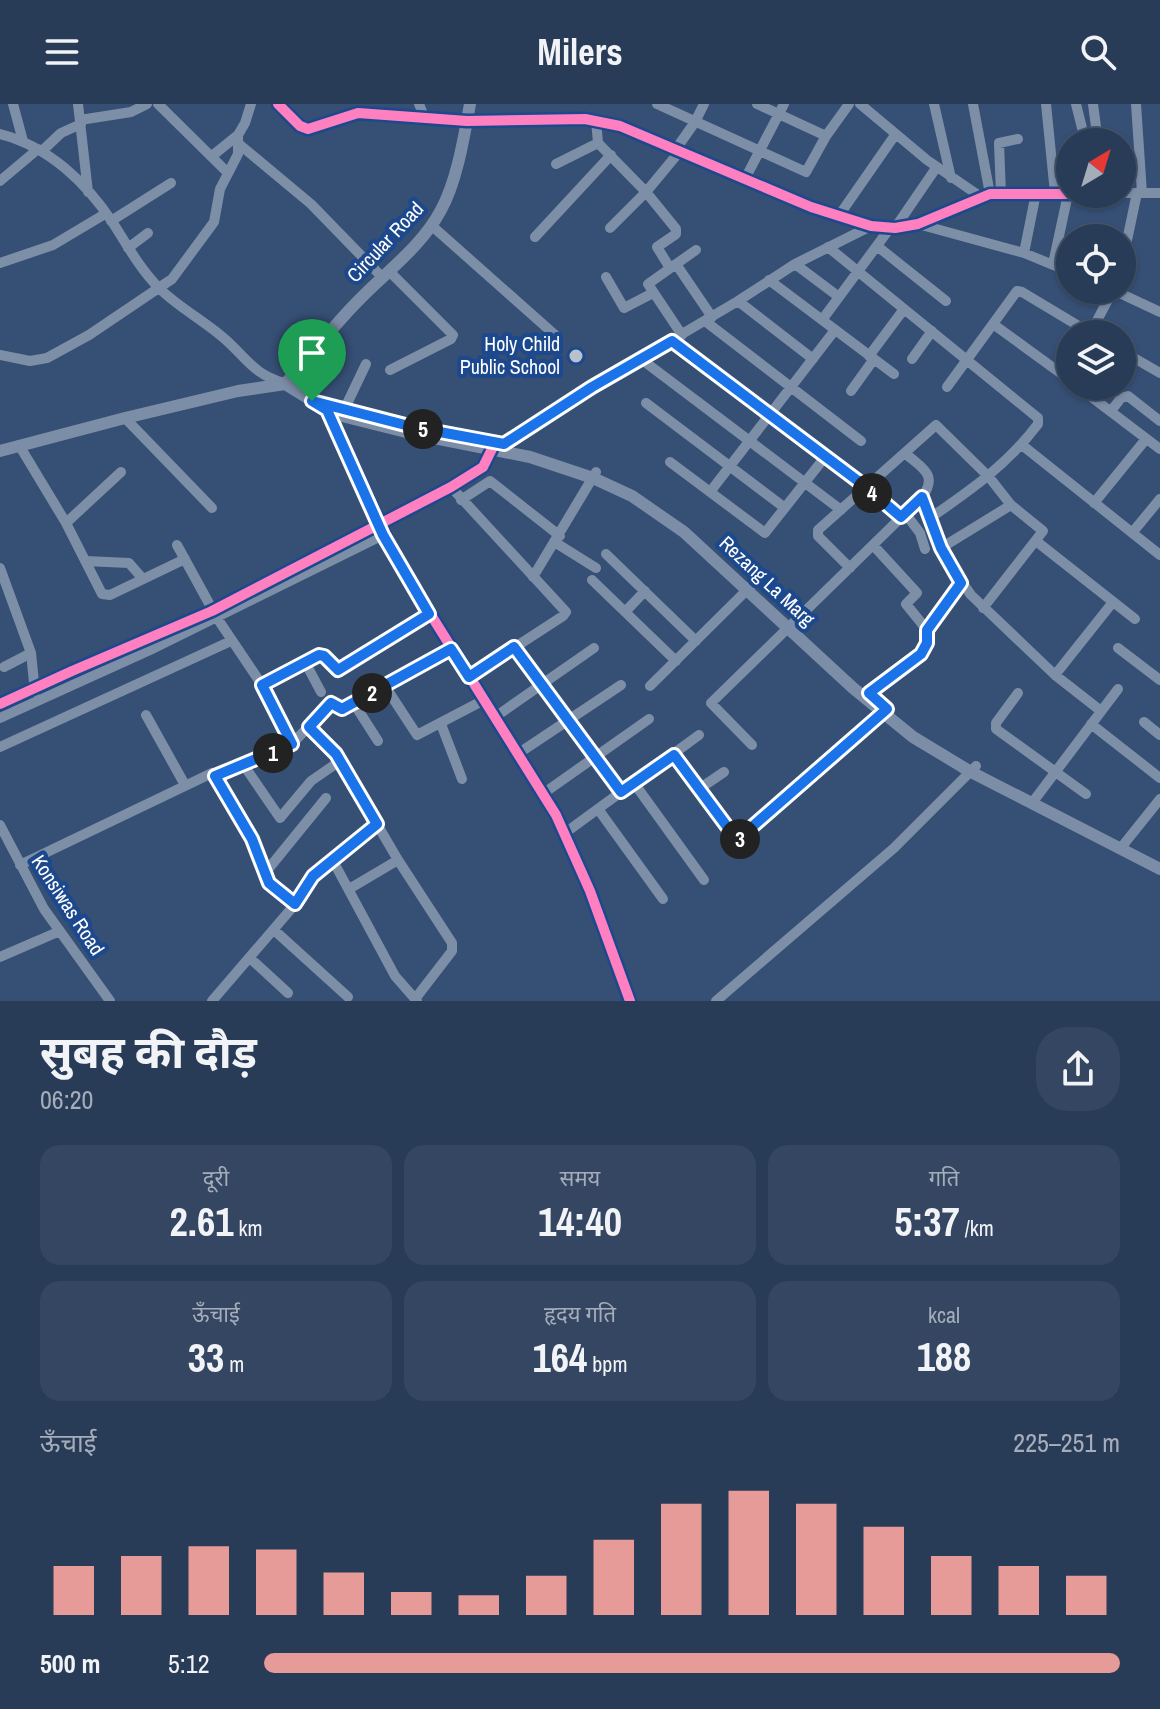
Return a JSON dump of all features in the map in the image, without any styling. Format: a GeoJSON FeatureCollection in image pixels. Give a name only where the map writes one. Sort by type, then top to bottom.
{"type":"FeatureCollection","features":[{"type":"Feature","properties":{"kind":"main road","name":"Circular Road"},"geometry":{"type":"LineString","coordinates":[[285,384],[441,211],[452,181],[470,104]]}},
{"type":"Feature","properties":{"kind":"main road","name":"Rezang La Marg"},"geometry":{"type":"LineString","coordinates":[[285,384],[327,410],[374,425],[520,447],[632,487],[664,509],[885,711],[974,769],[1160,869]]}},
{"type":"Feature","properties":{"kind":"main road"},"geometry":{"type":"LineString","coordinates":[[0,451],[238,391],[285,384]]}},
{"type":"Feature","properties":{"kind":"main road","name":"Rezang La Marg"},"geometry":{"type":"LineString","coordinates":[[312,401],[441,436]]}},
{"type":"Feature","properties":{"kind":"main road"},"geometry":{"type":"LineString","coordinates":[[0,459],[24,447]]}},
{"type":"Feature","properties":{"kind":"main road","name":"Rezang La Marg"},"geometry":{"type":"LineString","coordinates":[[790,625],[869,693],[885,711]]}},
{"type":"Feature","properties":{"kind":"main road","name":"Rezang La Marg"},"geometry":{"type":"LineString","coordinates":[[1122,846],[1160,861]]}},
{"type":"Feature","properties":{"kind":"street"},"geometry":{"type":"LineString","coordinates":[[13,104],[23,141]]}},
{"type":"Feature","properties":{"kind":"street"},"geometry":{"type":"LineString","coordinates":[[78,104],[88,192]]}},
{"type":"Feature","properties":{"kind":"street"},"geometry":{"type":"LineString","coordinates":[[0,181],[61,133],[80,122],[131,112],[147,104]]}},
{"type":"Feature","properties":{"kind":"street"},"geometry":{"type":"LineString","coordinates":[[159,104],[227,172]]}},
{"type":"Feature","properties":{"kind":"street"},"geometry":{"type":"LineString","coordinates":[[0,355],[30,361],[47,358],[89,335],[172,279],[214,222],[217,202],[227,172],[238,154],[239,140],[251,104]]}},
{"type":"Feature","properties":{"kind":"street"},"geometry":{"type":"LineString","coordinates":[[278,104],[300,126],[308,129],[358,113],[467,121],[596,120],[620,126],[838,217],[893,228],[918,224],[991,195],[1055,193],[1046,104]]}},
{"type":"Feature","properties":{"kind":"street"},"geometry":{"type":"LineString","coordinates":[[419,104],[425,119]]}},
{"type":"Feature","properties":{"kind":"street"},"geometry":{"type":"LineString","coordinates":[[657,104],[806,172],[843,106]]}},
{"type":"Feature","properties":{"kind":"street"},"geometry":{"type":"LineString","coordinates":[[610,228],[646,192],[678,150],[704,104]]}},
{"type":"Feature","properties":{"kind":"street"},"geometry":{"type":"LineString","coordinates":[[757,104],[781,109],[826,136]]}},
{"type":"Feature","properties":{"kind":"street"},"geometry":{"type":"LineString","coordinates":[[861,104],[936,168],[991,195]]}},
{"type":"Feature","properties":{"kind":"street"},"geometry":{"type":"LineString","coordinates":[[934,104],[951,178]]}},
{"type":"Feature","properties":{"kind":"street"},"geometry":{"type":"LineString","coordinates":[[973,104],[991,195]]}},
{"type":"Feature","properties":{"kind":"street"},"geometry":{"type":"LineString","coordinates":[[1076,104],[1082,128]]}},
{"type":"Feature","properties":{"kind":"street"},"geometry":{"type":"LineString","coordinates":[[1093,104],[1096,128]]}},
{"type":"Feature","properties":{"kind":"street"},"geometry":{"type":"LineString","coordinates":[[1132,224],[1140,193],[1136,104]]}},
{"type":"Feature","properties":{"kind":"street"},"geometry":{"type":"LineString","coordinates":[[745,179],[781,109]]}},
{"type":"Feature","properties":{"kind":"street"},"geometry":{"type":"LineString","coordinates":[[596,120],[598,143],[646,192],[676,229],[676,234],[657,247],[708,319],[861,441]]}},
{"type":"Feature","properties":{"kind":"street"},"geometry":{"type":"LineString","coordinates":[[0,134],[40,150],[72,174],[108,217],[159,288],[224,338],[256,371],[285,384]]}},
{"type":"Feature","properties":{"kind":"street"},"geometry":{"type":"LineString","coordinates":[[838,217],[895,135]]}},
{"type":"Feature","properties":{"kind":"street"},"geometry":{"type":"LineString","coordinates":[[991,195],[999,143],[1018,139]]}},
{"type":"Feature","properties":{"kind":"street"},"geometry":{"type":"LineString","coordinates":[[212,156],[239,140]]}},
{"type":"Feature","properties":{"kind":"street"},"geometry":{"type":"LineString","coordinates":[[239,140],[453,335],[451,339],[390,370]]}},
{"type":"Feature","properties":{"kind":"street"},"geometry":{"type":"LineString","coordinates":[[556,164],[598,143]]}},
{"type":"Feature","properties":{"kind":"street"},"geometry":{"type":"LineString","coordinates":[[535,237],[611,155]]}},
{"type":"Feature","properties":{"kind":"street"},"geometry":{"type":"LineString","coordinates":[[822,320],[936,168]]}},
{"type":"Feature","properties":{"kind":"street"},"geometry":{"type":"LineString","coordinates":[[0,263],[45,249],[171,183]]}},
{"type":"Feature","properties":{"kind":"street"},"geometry":{"type":"LineString","coordinates":[[1024,253],[1036,193]]}},
{"type":"Feature","properties":{"kind":"street"},"geometry":{"type":"LineString","coordinates":[[1136,193],[1160,193]]}},
{"type":"Feature","properties":{"kind":"street"},"geometry":{"type":"LineString","coordinates":[[1053,264],[1066,208]]}},
{"type":"Feature","properties":{"kind":"street"},"geometry":{"type":"LineString","coordinates":[[918,224],[1024,253],[1056,265]]}},
{"type":"Feature","properties":{"kind":"street"},"geometry":{"type":"LineString","coordinates":[[431,225],[555,335]]}},
{"type":"Feature","properties":{"kind":"street"},"geometry":{"type":"LineString","coordinates":[[214,614],[2,699],[4,716],[214,614],[381,530],[483,467],[497,445],[795,264],[871,226]]}},
{"type":"Feature","properties":{"kind":"street"},"geometry":{"type":"LineString","coordinates":[[128,248],[148,233]]}},
{"type":"Feature","properties":{"kind":"street"},"geometry":{"type":"LineString","coordinates":[[877,246],[946,301]]}},
{"type":"Feature","properties":{"kind":"street"},"geometry":{"type":"LineString","coordinates":[[828,247],[1038,418],[1038,424],[1022,445],[989,477],[930,518]]}},
{"type":"Feature","properties":{"kind":"street"},"geometry":{"type":"LineString","coordinates":[[696,250],[648,284],[677,338],[769,415],[903,515],[920,533],[925,549]]}},
{"type":"Feature","properties":{"kind":"street"},"geometry":{"type":"LineString","coordinates":[[795,264],[839,297]]}},
{"type":"Feature","properties":{"kind":"street"},"geometry":{"type":"LineString","coordinates":[[606,277],[624,308],[653,293]]}},
{"type":"Feature","properties":{"kind":"street"},"geometry":{"type":"LineString","coordinates":[[769,280],[894,374]]}},
{"type":"Feature","properties":{"kind":"street"},"geometry":{"type":"LineString","coordinates":[[947,387],[1015,293],[1020,291],[1068,320]]}},
{"type":"Feature","properties":{"kind":"street"},"geometry":{"type":"LineString","coordinates":[[738,301],[813,359]]}},
{"type":"Feature","properties":{"kind":"street"},"geometry":{"type":"LineString","coordinates":[[1136,301],[1160,312]]}},
{"type":"Feature","properties":{"kind":"street"},"geometry":{"type":"LineString","coordinates":[[851,391],[904,309]]}},
{"type":"Feature","properties":{"kind":"street"},"geometry":{"type":"LineString","coordinates":[[993,324],[1056,370]]}},
{"type":"Feature","properties":{"kind":"street"},"geometry":{"type":"LineString","coordinates":[[710,492],[835,330]]}},
{"type":"Feature","properties":{"kind":"street"},"geometry":{"type":"LineString","coordinates":[[912,359],[932,331]]}},
{"type":"Feature","properties":{"kind":"street"},"geometry":{"type":"LineString","coordinates":[[641,359],[841,510]]}},
{"type":"Feature","properties":{"kind":"street"},"geometry":{"type":"LineString","coordinates":[[1136,359],[1160,373]]}},
{"type":"Feature","properties":{"kind":"street"},"geometry":{"type":"LineString","coordinates":[[344,410],[366,364]]}},
{"type":"Feature","properties":{"kind":"street"},"geometry":{"type":"LineString","coordinates":[[1111,411],[1121,398],[1128,396],[1160,421]]}},
{"type":"Feature","properties":{"kind":"street"},"geometry":{"type":"LineString","coordinates":[[1096,400],[1160,449]]}},
{"type":"Feature","properties":{"kind":"street"},"geometry":{"type":"LineString","coordinates":[[646,403],[785,508]]}},
{"type":"Feature","properties":{"kind":"street"},"geometry":{"type":"LineString","coordinates":[[327,410],[381,530],[429,614],[544,793],[565,833],[628,996],[618,1001]]}},
{"type":"Feature","properties":{"kind":"street"},"geometry":{"type":"LineString","coordinates":[[125,418],[212,508]]}},
{"type":"Feature","properties":{"kind":"street"},"geometry":{"type":"LineString","coordinates":[[850,568],[817,533],[936,425],[989,477],[1011,505],[1043,531],[983,608]]}},
{"type":"Feature","properties":{"kind":"street"},"geometry":{"type":"LineString","coordinates":[[1094,503],[1146,439]]}},
{"type":"Feature","properties":{"kind":"street"},"geometry":{"type":"LineString","coordinates":[[1022,445],[1160,555]]}},
{"type":"Feature","properties":{"kind":"street"},"geometry":{"type":"LineString","coordinates":[[24,447],[105,595],[185,559]]}},
{"type":"Feature","properties":{"kind":"street"},"geometry":{"type":"LineString","coordinates":[[752,745],[711,703],[929,488],[930,477],[905,453]]}},
{"type":"Feature","properties":{"kind":"street"},"geometry":{"type":"LineString","coordinates":[[670,462],[765,533],[825,457]]}},
{"type":"Feature","properties":{"kind":"street"},"geometry":{"type":"LineString","coordinates":[[483,467],[490,481],[558,540],[596,568]]}},
{"type":"Feature","properties":{"kind":"street"},"geometry":{"type":"LineString","coordinates":[[66,523],[121,472]]}},
{"type":"Feature","properties":{"kind":"street"},"geometry":{"type":"LineString","coordinates":[[533,577],[558,540],[594,475]]}},
{"type":"Feature","properties":{"kind":"street"},"geometry":{"type":"LineString","coordinates":[[461,500],[490,481]]}},
{"type":"Feature","properties":{"kind":"street"},"geometry":{"type":"LineString","coordinates":[[451,487],[564,609],[565,614],[469,677]]}},
{"type":"Feature","properties":{"kind":"street"},"geometry":{"type":"LineString","coordinates":[[922,497],[941,548],[961,583],[983,608],[1055,675],[1101,711]]}},
{"type":"Feature","properties":{"kind":"street"},"geometry":{"type":"LineString","coordinates":[[1132,533],[1160,499]]}},
{"type":"Feature","properties":{"kind":"street"},"geometry":{"type":"LineString","coordinates":[[941,548],[1011,505]]}},
{"type":"Feature","properties":{"kind":"street"},"geometry":{"type":"LineString","coordinates":[[1036,541],[1135,619]]}},
{"type":"Feature","properties":{"kind":"street"},"geometry":{"type":"LineString","coordinates":[[177,545],[214,614],[262,685],[292,744]]}},
{"type":"Feature","properties":{"kind":"street"},"geometry":{"type":"LineString","coordinates":[[873,545],[917,593],[906,604],[927,630]]}},
{"type":"Feature","properties":{"kind":"street"},"geometry":{"type":"LineString","coordinates":[[606,554],[696,641]]}},
{"type":"Feature","properties":{"kind":"street"},"geometry":{"type":"LineString","coordinates":[[85,561],[129,563],[143,579]]}},
{"type":"Feature","properties":{"kind":"street"},"geometry":{"type":"LineString","coordinates":[[0,568],[31,653],[36,701]]}},
{"type":"Feature","properties":{"kind":"street"},"geometry":{"type":"LineString","coordinates":[[592,580],[676,661]]}},
{"type":"Feature","properties":{"kind":"street"},"geometry":{"type":"LineString","coordinates":[[869,693],[921,654],[927,643],[927,630],[961,583]]}},
{"type":"Feature","properties":{"kind":"street"},"geometry":{"type":"LineString","coordinates":[[650,686],[750,587]]}},
{"type":"Feature","properties":{"kind":"street"},"geometry":{"type":"LineString","coordinates":[[625,612],[645,591]]}},
{"type":"Feature","properties":{"kind":"street"},"geometry":{"type":"LineString","coordinates":[[1055,675],[1113,602]]}},
{"type":"Feature","properties":{"kind":"street"},"geometry":{"type":"LineString","coordinates":[[262,685],[321,655],[338,670],[429,614]]}},
{"type":"Feature","properties":{"kind":"street"},"geometry":{"type":"LineString","coordinates":[[0,747],[231,641]]}},
{"type":"Feature","properties":{"kind":"street"},"geometry":{"type":"LineString","coordinates":[[514,647],[621,792]]}},
{"type":"Feature","properties":{"kind":"street"},"geometry":{"type":"LineString","coordinates":[[495,717],[594,648]]}},
{"type":"Feature","properties":{"kind":"street"},"geometry":{"type":"LineString","coordinates":[[1118,648],[1160,680]]}},
{"type":"Feature","properties":{"kind":"street"},"geometry":{"type":"LineString","coordinates":[[215,776],[292,744],[331,703],[340,709],[451,649]]}},
{"type":"Feature","properties":{"kind":"street"},"geometry":{"type":"LineString","coordinates":[[1,665],[31,653]]}},
{"type":"Feature","properties":{"kind":"street"},"geometry":{"type":"LineString","coordinates":[[305,662],[321,692]]}},
{"type":"Feature","properties":{"kind":"street"},"geometry":{"type":"LineString","coordinates":[[519,753],[621,685]]}},
{"type":"Feature","properties":{"kind":"street"},"geometry":{"type":"LineString","coordinates":[[385,686],[416,734],[484,700]]}},
{"type":"Feature","properties":{"kind":"street"},"geometry":{"type":"LineString","coordinates":[[1034,800],[1118,689]]}},
{"type":"Feature","properties":{"kind":"street"},"geometry":{"type":"LineString","coordinates":[[1018,693],[995,726],[1086,794]]}},
{"type":"Feature","properties":{"kind":"street"},"geometry":{"type":"LineString","coordinates":[[353,702],[378,741]]}},
{"type":"Feature","properties":{"kind":"street"},"geometry":{"type":"LineString","coordinates":[[674,755],[737,840],[885,711]]}},
{"type":"Feature","properties":{"kind":"street"},"geometry":{"type":"LineString","coordinates":[[146,715],[185,785]]}},
{"type":"Feature","properties":{"kind":"street"},"geometry":{"type":"LineString","coordinates":[[544,793],[649,719]]}},
{"type":"Feature","properties":{"kind":"street"},"geometry":{"type":"LineString","coordinates":[[1144,722],[1160,735]]}},
{"type":"Feature","properties":{"kind":"street"},"geometry":{"type":"LineString","coordinates":[[441,724],[462,779]]}},
{"type":"Feature","properties":{"kind":"street"},"geometry":{"type":"LineString","coordinates":[[1091,724],[1160,778]]}},
{"type":"Feature","properties":{"kind":"street"},"geometry":{"type":"LineString","coordinates":[[309,727],[330,746],[340,761],[453,947],[416,1000],[395,976],[332,859]]}},
{"type":"Feature","properties":{"kind":"street"},"geometry":{"type":"LineString","coordinates":[[565,833],[699,735]]}},
{"type":"Feature","properties":{"kind":"street"},"geometry":{"type":"LineString","coordinates":[[243,764],[280,818],[311,781],[340,761]]}},
{"type":"Feature","properties":{"kind":"street"},"geometry":{"type":"LineString","coordinates":[[716,1001],[894,848],[974,769]]}},
{"type":"Feature","properties":{"kind":"street"},"geometry":{"type":"LineString","coordinates":[[699,789],[724,772]]}},
{"type":"Feature","properties":{"kind":"street"},"geometry":{"type":"LineString","coordinates":[[20,865],[210,773],[215,776],[252,839],[272,887],[295,904]]}},
{"type":"Feature","properties":{"kind":"street"},"geometry":{"type":"LineString","coordinates":[[634,783],[704,880]]}},
{"type":"Feature","properties":{"kind":"street"},"geometry":{"type":"LineString","coordinates":[[265,873],[326,798]]}},
{"type":"Feature","properties":{"kind":"street"},"geometry":{"type":"LineString","coordinates":[[1122,846],[1160,799]]}},
{"type":"Feature","properties":{"kind":"street"},"geometry":{"type":"LineString","coordinates":[[598,809],[663,899]]}},
{"type":"Feature","properties":{"kind":"street"},"geometry":{"type":"LineString","coordinates":[[212,1001],[251,959],[313,876],[377,824]]}},
{"type":"Feature","properties":{"kind":"street","name":"Konsiwas Road"},"geometry":{"type":"LineString","coordinates":[[0,825],[60,931],[110,1001]]}},
{"type":"Feature","properties":{"kind":"street"},"geometry":{"type":"LineString","coordinates":[[349,889],[398,860]]}},
{"type":"Feature","properties":{"kind":"street"},"geometry":{"type":"LineString","coordinates":[[274,930],[348,997]]}},
{"type":"Feature","properties":{"kind":"street"},"geometry":{"type":"LineString","coordinates":[[0,957],[60,931]]}},
{"type":"Feature","properties":{"kind":"street"},"geometry":{"type":"LineString","coordinates":[[251,959],[288,993]]}},
{"type":"Feature","properties":{"kind":"cycle path"},"geometry":{"type":"LineString","coordinates":[[278,104],[300,126],[308,129],[358,113],[467,121],[585,119],[620,126],[811,207],[871,226],[895,228],[918,224],[990,194],[1056,194]]}},
{"type":"Feature","properties":{"kind":"cycle path"},"geometry":{"type":"LineString","coordinates":[[327,410],[396,559],[556,815],[590,891],[630,1001]]}},
{"type":"Feature","properties":{"kind":"cycle path"},"geometry":{"type":"LineString","coordinates":[[0,704],[212,611],[451,487],[483,467],[495,443]]}},
{"type":"Feature","properties":{"kind":"place","name":"Holy Child Public School"},"geometry":{"type":"Point","coordinates":[576,356]}},
{"type":"Feature","properties":{"kind":"route"},"geometry":{"type":"LineString","coordinates":[[672,341],[866,487],[901,517],[922,497],[941,548],[961,583],[927,630],[927,643],[921,654],[869,693],[887,709],[737,840],[674,755],[621,792],[514,647],[469,677],[451,649],[342,709],[331,703],[309,727],[336,754],[377,824],[313,876],[295,904],[269,883],[252,839],[215,776],[292,744],[262,685],[319,655],[338,670],[429,614],[383,535],[327,410],[312,401],[377,419],[504,444],[592,387],[672,341]]}}]}
